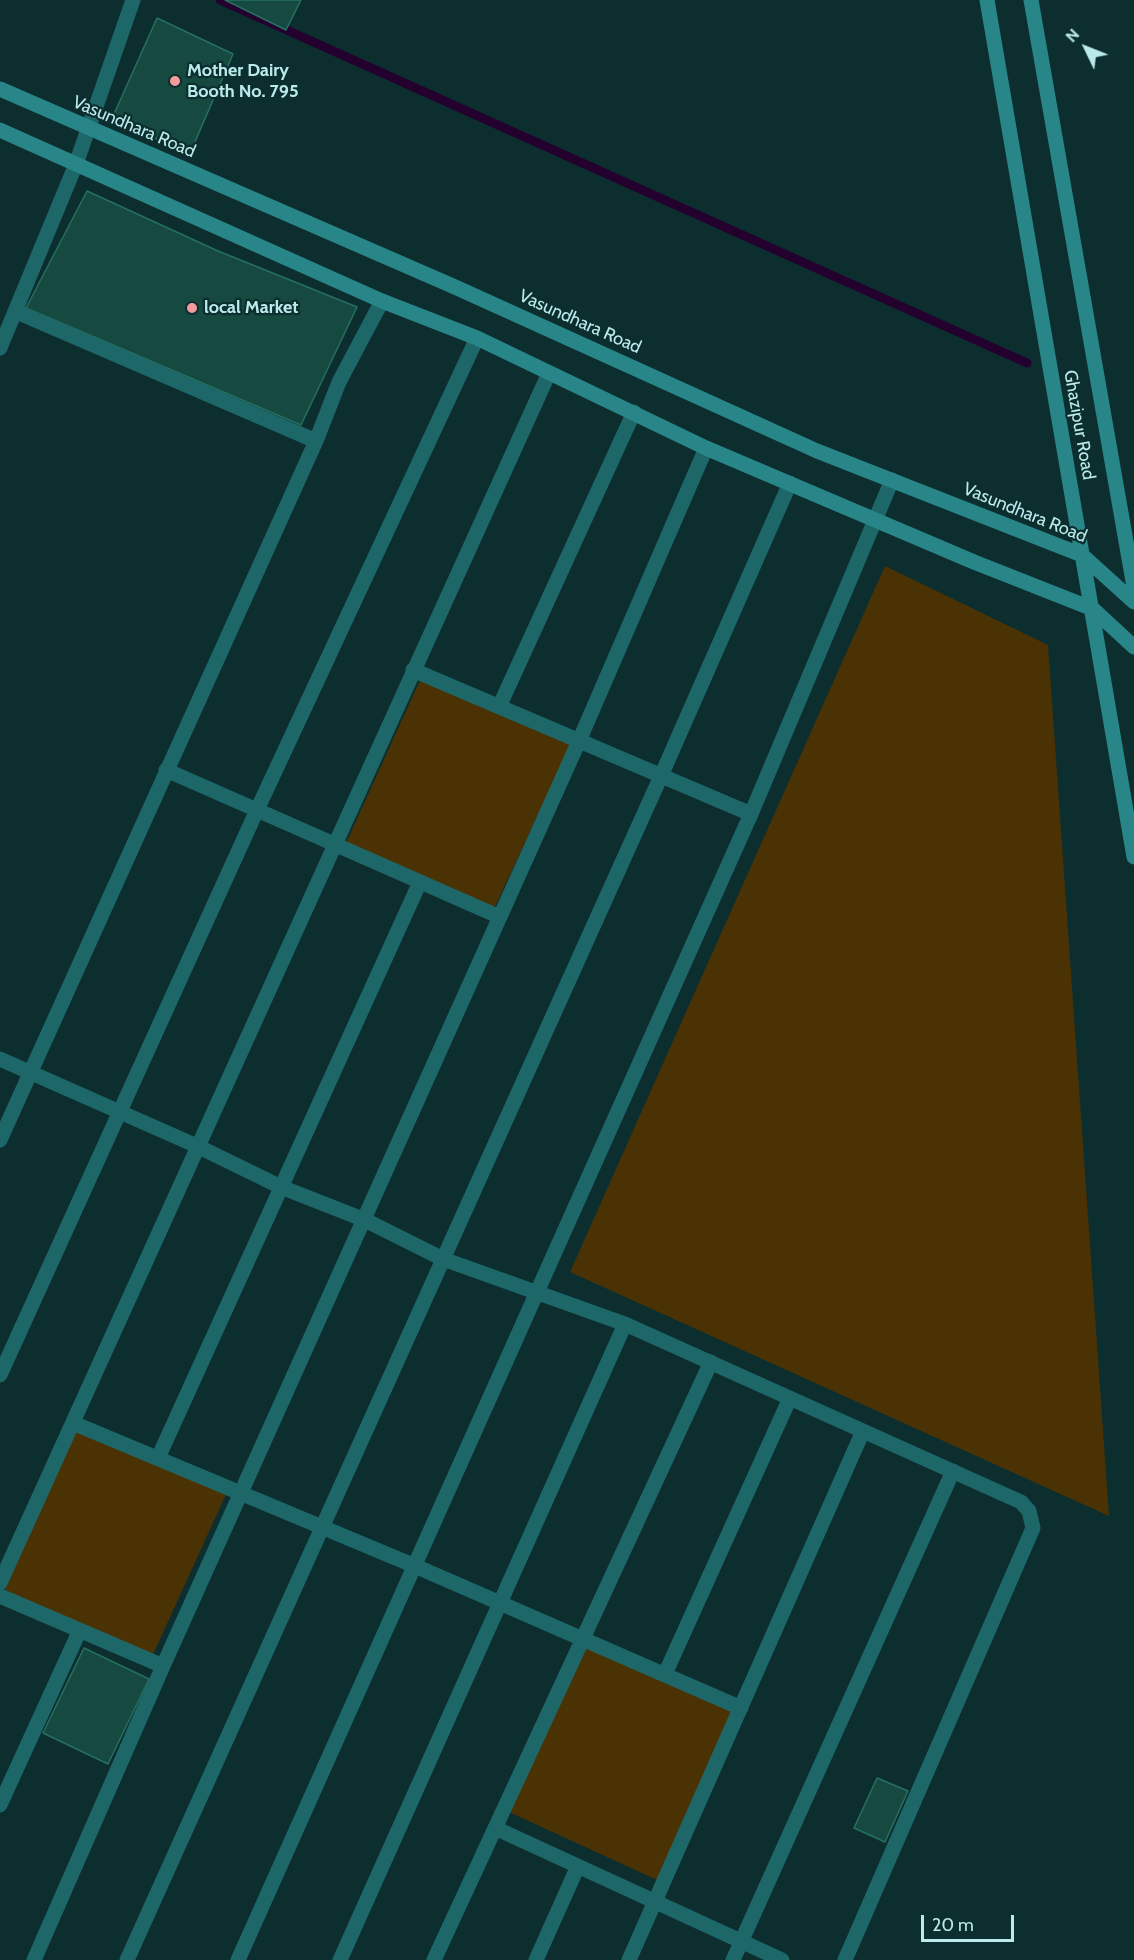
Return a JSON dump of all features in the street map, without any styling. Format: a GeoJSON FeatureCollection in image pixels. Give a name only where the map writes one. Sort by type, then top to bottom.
{"type":"FeatureCollection","features":[{"type":"Feature","properties":{"kind":"street"},"geometry":{"type":"LineString","coordinates":[[0,348],[17,312],[76,164],[133,0]]}},
{"type":"Feature","properties":{"kind":"street","name":"Ghazipur Road"},"geometry":{"type":"LineString","coordinates":[[987,0],[1134,856]]}},
{"type":"Feature","properties":{"kind":"street","name":"Ghazipur Road"},"geometry":{"type":"LineString","coordinates":[[1031,0],[1134,587]]}},
{"type":"Feature","properties":{"kind":"street","name":"Vasundhara Road"},"geometry":{"type":"LineString","coordinates":[[0,89],[455,287],[817,451],[1082,555],[1134,602]]}},
{"type":"Feature","properties":{"kind":"street"},"geometry":{"type":"LineString","coordinates":[[0,130],[382,301],[477,338],[706,448],[974,562],[1093,609],[1134,647]]}},
{"type":"Feature","properties":{"kind":"street"},"geometry":{"type":"LineString","coordinates":[[0,1140],[316,441],[339,382],[382,301]]}},
{"type":"Feature","properties":{"kind":"street"},"geometry":{"type":"LineString","coordinates":[[17,312],[316,441]]}},
{"type":"Feature","properties":{"kind":"street"},"geometry":{"type":"LineString","coordinates":[[0,1375],[257,810],[477,338]]}},
{"type":"Feature","properties":{"kind":"street"},"geometry":{"type":"LineString","coordinates":[[0,1583],[549,373]]}},
{"type":"Feature","properties":{"kind":"street"},"geometry":{"type":"LineString","coordinates":[[499,707],[634,412]]}},
{"type":"Feature","properties":{"kind":"street"},"geometry":{"type":"LineString","coordinates":[[34,1960],[163,1666],[243,1494],[579,741],[706,448]]}},
{"type":"Feature","properties":{"kind":"street"},"geometry":{"type":"LineString","coordinates":[[238,1960],[751,814],[892,480]]}},
{"type":"Feature","properties":{"kind":"street"},"geometry":{"type":"LineString","coordinates":[[127,1960],[661,776],[790,483]]}},
{"type":"Feature","properties":{"kind":"street"},"geometry":{"type":"LineString","coordinates":[[413,670],[751,814]]}},
{"type":"Feature","properties":{"kind":"street"},"geometry":{"type":"LineString","coordinates":[[166,770],[500,917]]}},
{"type":"Feature","properties":{"kind":"street"},"geometry":{"type":"LineString","coordinates":[[158,1458],[420,882]]}},
{"type":"Feature","properties":{"kind":"street"},"geometry":{"type":"LineString","coordinates":[[0,1059],[198,1146],[281,1187],[365,1220],[443,1259],[625,1324],[1021,1502],[1029,1511],[1033,1528],[845,1960]]}},
{"type":"Feature","properties":{"kind":"street"},"geometry":{"type":"LineString","coordinates":[[340,1960],[625,1324]]}},
{"type":"Feature","properties":{"kind":"street"},"geometry":{"type":"LineString","coordinates":[[434,1960],[711,1362]]}},
{"type":"Feature","properties":{"kind":"street"},"geometry":{"type":"LineString","coordinates":[[665,1674],[790,1398]]}},
{"type":"Feature","properties":{"kind":"street"},"geometry":{"type":"LineString","coordinates":[[73,1423],[500,1602],[741,1708]]}},
{"type":"Feature","properties":{"kind":"street"},"geometry":{"type":"LineString","coordinates":[[629,1960],[863,1431]]}},
{"type":"Feature","properties":{"kind":"street"},"geometry":{"type":"LineString","coordinates":[[733,1960],[953,1471]]}},
{"type":"Feature","properties":{"kind":"street"},"geometry":{"type":"LineString","coordinates":[[0,1596],[79,1632],[163,1666]]}},
{"type":"Feature","properties":{"kind":"street"},"geometry":{"type":"LineString","coordinates":[[0,1805],[79,1632]]}},
{"type":"Feature","properties":{"kind":"street"},"geometry":{"type":"LineString","coordinates":[[495,1828],[782,1960]]}},
{"type":"Feature","properties":{"kind":"street"},"geometry":{"type":"LineString","coordinates":[[536,1960],[578,1866]]}},
{"type":"Feature","properties":{"kind":"shaded area"},"geometry":{"type":"Polygon","coordinates":[[[885,566],[1048,645],[1109,1516],[570,1272],[885,566]]]}},
{"type":"Feature","properties":{"kind":"shaded area"},"geometry":{"type":"Polygon","coordinates":[[[422,676],[572,742],[493,911],[346,843],[422,676]]]}},
{"type":"Feature","properties":{"kind":"shaded area"},"geometry":{"type":"Polygon","coordinates":[[[78,1426],[227,1492],[150,1661],[3,1593],[78,1426]]]}},
{"type":"Feature","properties":{"kind":"shaded area"},"geometry":{"type":"Polygon","coordinates":[[[584,1646],[734,1711],[657,1880],[509,1812],[584,1646]]]}},
{"type":"Feature","properties":{"kind":"building"},"geometry":{"type":"Polygon","coordinates":[[[225,0],[301,0],[286,30],[225,0]]]}},
{"type":"Feature","properties":{"kind":"building","name":"Mother Dairy Booth No. 795"},"geometry":{"type":"Polygon","coordinates":[[[157,18],[233,54],[191,151],[110,123],[157,18]]]}},
{"type":"Feature","properties":{"kind":"building","name":"local Market"},"geometry":{"type":"Polygon","coordinates":[[[87,191],[218,251],[357,307],[301,425],[26,308],[87,191]]]}},
{"type":"Feature","properties":{"kind":"building"},"geometry":{"type":"Polygon","coordinates":[[[84,1648],[149,1679],[108,1764],[43,1733],[84,1648]]]}},
{"type":"Feature","properties":{"kind":"building"},"geometry":{"type":"Polygon","coordinates":[[[877,1778],[908,1791],[885,1842],[854,1828],[877,1778]]]}},
{"type":"Feature","properties":{"kind":"waterway"},"geometry":{"type":"LineString","coordinates":[[220,0],[1027,363]]}},
{"type":"Feature","properties":{"kind":"place","name":"Mother Dairy Booth No. 795"},"geometry":{"type":"Point","coordinates":[175,81]}},
{"type":"Feature","properties":{"kind":"place","name":"local Market"},"geometry":{"type":"Point","coordinates":[192,308]}}]}
